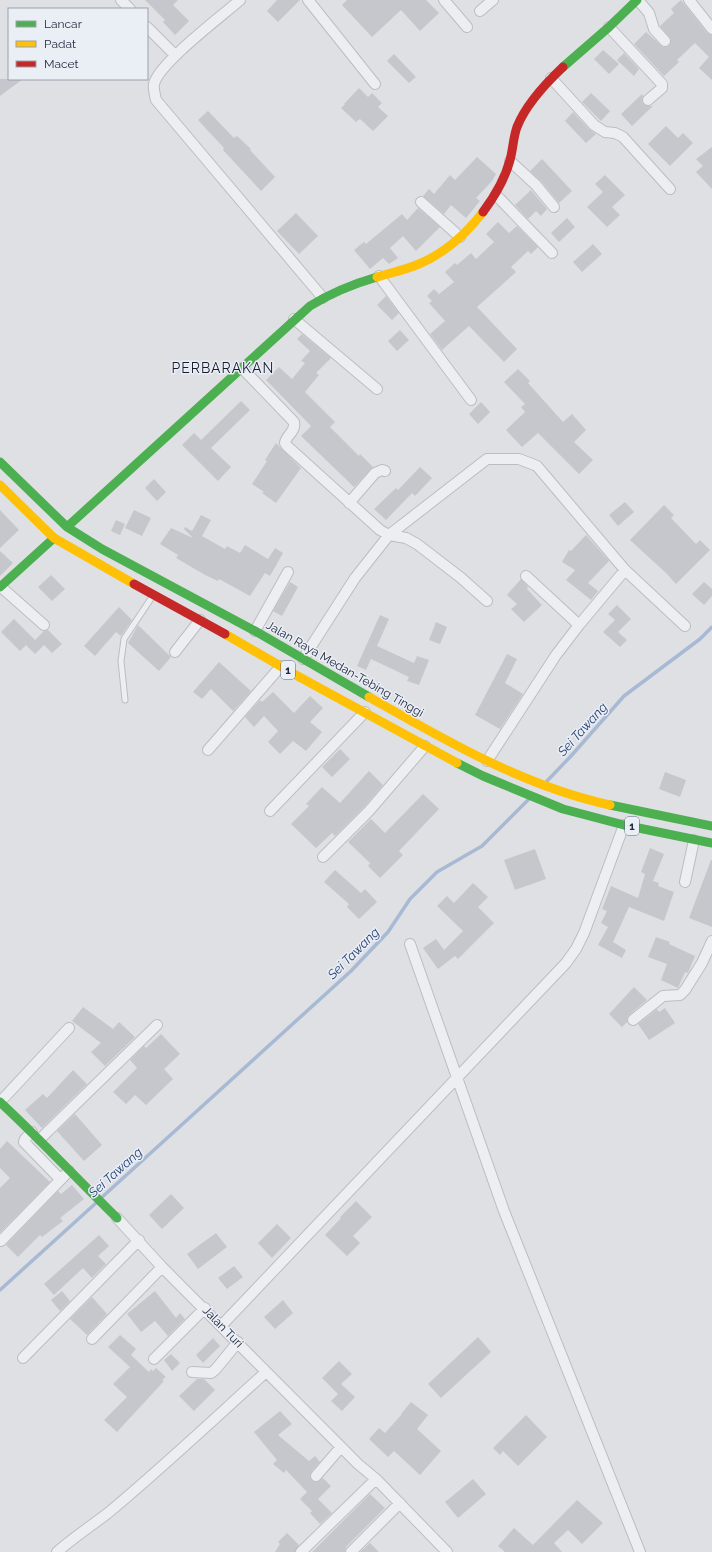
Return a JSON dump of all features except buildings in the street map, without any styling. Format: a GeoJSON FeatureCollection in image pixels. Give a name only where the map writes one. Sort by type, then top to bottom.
{"type":"FeatureCollection","features":[{"type":"Feature","properties":{"kind":"main road"},"geometry":{"type":"LineString","coordinates":[[67,526],[310,306],[323,298],[358,283],[419,264],[449,247],[470,229],[496,195],[510,161],[515,136],[528,106],[551,78],[638,0]]}},
{"type":"Feature","properties":{"kind":"main road","name":"Jalan Raya Medan-Tebing Tinggi"},"geometry":{"type":"LineString","coordinates":[[0,462],[67,526],[102,550],[255,631],[434,734],[487,761],[560,792],[593,802],[712,826]]}},
{"type":"Feature","properties":{"kind":"main road","name":"1"},"geometry":{"type":"LineString","coordinates":[[0,485],[54,538],[96,563],[425,746],[484,776],[554,806],[624,825],[712,843]]}},
{"type":"Feature","properties":{"kind":"main road"},"geometry":{"type":"LineString","coordinates":[[0,587],[54,538]]}},
{"type":"Feature","properties":{"kind":"main road"},"geometry":{"type":"LineString","coordinates":[[281,666],[290,652]]}},
{"type":"Feature","properties":{"kind":"main road","name":"Jalan Turi"},"geometry":{"type":"LineString","coordinates":[[0,1102],[40,1139],[94,1197],[117,1218]]}},
{"type":"Feature","properties":{"kind":"street"},"geometry":{"type":"LineString","coordinates":[[121,0],[129,8]]}},
{"type":"Feature","properties":{"kind":"street"},"geometry":{"type":"LineString","coordinates":[[240,0],[175,55],[158,76],[154,84],[156,100],[323,298]]}},
{"type":"Feature","properties":{"kind":"street"},"geometry":{"type":"LineString","coordinates":[[308,0],[375,84]]}},
{"type":"Feature","properties":{"kind":"street"},"geometry":{"type":"LineString","coordinates":[[444,0],[467,27]]}},
{"type":"Feature","properties":{"kind":"street"},"geometry":{"type":"LineString","coordinates":[[480,11],[493,0]]}},
{"type":"Feature","properties":{"kind":"street"},"geometry":{"type":"LineString","coordinates":[[638,0],[649,13],[654,29],[665,42]]}},
{"type":"Feature","properties":{"kind":"street"},"geometry":{"type":"LineString","coordinates":[[689,0],[711,26]]}},
{"type":"Feature","properties":{"kind":"street"},"geometry":{"type":"LineString","coordinates":[[148,27],[175,55]]}},
{"type":"Feature","properties":{"kind":"street"},"geometry":{"type":"LineString","coordinates":[[609,27],[662,84],[662,88],[648,100]]}},
{"type":"Feature","properties":{"kind":"street"},"geometry":{"type":"LineString","coordinates":[[551,78],[594,125],[605,132],[614,133],[623,137],[670,189]]}},
{"type":"Feature","properties":{"kind":"street"},"geometry":{"type":"LineString","coordinates":[[510,161],[536,185],[554,208]]}},
{"type":"Feature","properties":{"kind":"street"},"geometry":{"type":"LineString","coordinates":[[496,195],[552,253]]}},
{"type":"Feature","properties":{"kind":"street"},"geometry":{"type":"LineString","coordinates":[[421,202],[460,237]]}},
{"type":"Feature","properties":{"kind":"street"},"geometry":{"type":"LineString","coordinates":[[379,276],[471,400]]}},
{"type":"Feature","properties":{"kind":"street"},"geometry":{"type":"LineString","coordinates":[[294,319],[377,389]]}},
{"type":"Feature","properties":{"kind":"street"},"geometry":{"type":"LineString","coordinates":[[242,368],[294,422],[295,426],[285,440],[285,443],[380,530],[388,535],[406,538],[418,544],[460,577],[487,601]]}},
{"type":"Feature","properties":{"kind":"street"},"geometry":{"type":"LineString","coordinates":[[303,660],[355,578],[388,535],[487,458],[520,459],[537,466],[625,570],[685,626]]}},
{"type":"Feature","properties":{"kind":"street"},"geometry":{"type":"LineString","coordinates":[[349,503],[375,473],[382,470],[385,471]]}},
{"type":"Feature","properties":{"kind":"street"},"geometry":{"type":"LineString","coordinates":[[487,761],[556,655],[625,570]]}},
{"type":"Feature","properties":{"kind":"street"},"geometry":{"type":"LineString","coordinates":[[255,631],[288,572]]}},
{"type":"Feature","properties":{"kind":"street"},"geometry":{"type":"LineString","coordinates":[[526,576],[579,625]]}},
{"type":"Feature","properties":{"kind":"street"},"geometry":{"type":"LineString","coordinates":[[0,587],[44,625]]}},
{"type":"Feature","properties":{"kind":"street"},"geometry":{"type":"LineString","coordinates":[[176,652],[200,620]]}},
{"type":"Feature","properties":{"kind":"street"},"geometry":{"type":"LineString","coordinates":[[208,750],[281,666]]}},
{"type":"Feature","properties":{"kind":"street"},"geometry":{"type":"LineString","coordinates":[[270,811],[365,712]]}},
{"type":"Feature","properties":{"kind":"street"},"geometry":{"type":"LineString","coordinates":[[323,858],[369,811],[425,746]]}},
{"type":"Feature","properties":{"kind":"street"},"geometry":{"type":"LineString","coordinates":[[221,1326],[566,963],[576,949],[584,932],[624,825]]}},
{"type":"Feature","properties":{"kind":"street"},"geometry":{"type":"LineString","coordinates":[[685,882],[694,840]]}},
{"type":"Feature","properties":{"kind":"street"},"geometry":{"type":"LineString","coordinates":[[633,1020],[663,996],[680,995],[685,990],[702,963],[712,941]]}},
{"type":"Feature","properties":{"kind":"street"},"geometry":{"type":"LineString","coordinates":[[410,944],[504,1211],[640,1552]]}},
{"type":"Feature","properties":{"kind":"street"},"geometry":{"type":"LineString","coordinates":[[40,1139],[157,1025]]}},
{"type":"Feature","properties":{"kind":"street"},"geometry":{"type":"LineString","coordinates":[[0,1102],[69,1028]]}},
{"type":"Feature","properties":{"kind":"street"},"geometry":{"type":"LineString","coordinates":[[32,1132],[24,1142],[60,1179]]}},
{"type":"Feature","properties":{"kind":"street"},"geometry":{"type":"LineString","coordinates":[[0,1241],[69,1171]]}},
{"type":"Feature","properties":{"kind":"street","name":"Jalan Turi"},"geometry":{"type":"LineString","coordinates":[[117,1218],[139,1240],[162,1267],[238,1342],[266,1372],[358,1464],[376,1479],[400,1503],[441,1550]]}},
{"type":"Feature","properties":{"kind":"street"},"geometry":{"type":"LineString","coordinates":[[23,1358],[139,1240]]}},
{"type":"Feature","properties":{"kind":"street"},"geometry":{"type":"LineString","coordinates":[[92,1339],[162,1267]]}},
{"type":"Feature","properties":{"kind":"street"},"geometry":{"type":"LineString","coordinates":[[154,1359],[204,1308]]}},
{"type":"Feature","properties":{"kind":"street"},"geometry":{"type":"LineString","coordinates":[[192,1372],[211,1373],[238,1342]]}},
{"type":"Feature","properties":{"kind":"street"},"geometry":{"type":"LineString","coordinates":[[57,1552],[76,1535],[107,1514],[266,1372]]}},
{"type":"Feature","properties":{"kind":"street"},"geometry":{"type":"LineString","coordinates":[[316,1476],[341,1447]]}},
{"type":"Feature","properties":{"kind":"street"},"geometry":{"type":"LineString","coordinates":[[301,1552],[376,1479]]}},
{"type":"Feature","properties":{"kind":"street"},"geometry":{"type":"LineString","coordinates":[[351,1552],[400,1503]]}},
{"type":"Feature","properties":{"kind":"lane"},"geometry":{"type":"LineString","coordinates":[[124,700],[121,661],[124,639],[154,595]]}},
{"type":"Feature","properties":{"kind":"waterway","name":"Sei Tawang"},"geometry":{"type":"LineString","coordinates":[[547,781],[624,696],[700,639],[712,627]]}},
{"type":"Feature","properties":{"kind":"waterway","name":"Sei Tawang"},"geometry":{"type":"LineString","coordinates":[[100,1199],[351,971],[388,932],[410,899],[437,872],[482,846],[528,800]]}},
{"type":"Feature","properties":{"kind":"waterway","name":"Sei Tawang"},"geometry":{"type":"LineString","coordinates":[[0,1290],[96,1203]]}},
{"type":"Feature","properties":{"kind":"traffic: fast"},"geometry":{"type":"LineString","coordinates":[[563,67],[609,27],[637,0]]}},
{"type":"Feature","properties":{"kind":"traffic: fast"},"geometry":{"type":"LineString","coordinates":[[67,527],[310,306],[342,289],[377,277]]}},
{"type":"Feature","properties":{"kind":"traffic: fast"},"geometry":{"type":"LineString","coordinates":[[0,462],[67,527],[102,549],[255,631],[369,697]]}},
{"type":"Feature","properties":{"kind":"traffic: fast"},"geometry":{"type":"LineString","coordinates":[[0,587],[54,538]]}},
{"type":"Feature","properties":{"kind":"traffic: fast"},"geometry":{"type":"LineString","coordinates":[[457,763],[483,776],[563,809],[624,825],[712,843]]}},
{"type":"Feature","properties":{"kind":"traffic: fast"},"geometry":{"type":"LineString","coordinates":[[610,805],[712,826]]}},
{"type":"Feature","properties":{"kind":"traffic: fast"},"geometry":{"type":"LineString","coordinates":[[0,1102],[30,1130],[117,1218]]}},
{"type":"Feature","properties":{"kind":"traffic: slow"},"geometry":{"type":"LineString","coordinates":[[377,277],[403,270],[429,260],[446,249],[462,235],[483,212]]}},
{"type":"Feature","properties":{"kind":"traffic: slow"},"geometry":{"type":"LineString","coordinates":[[0,485],[54,538],[134,584]]}},
{"type":"Feature","properties":{"kind":"traffic: slow"},"geometry":{"type":"LineString","coordinates":[[225,634],[294,674],[457,763]]}},
{"type":"Feature","properties":{"kind":"traffic: slow"},"geometry":{"type":"LineString","coordinates":[[369,697],[456,745],[516,774],[578,797],[610,805]]}},
{"type":"Feature","properties":{"kind":"traffic: jam"},"geometry":{"type":"LineString","coordinates":[[483,212],[495,194],[508,167],[517,127],[525,110],[549,80],[563,67]]}},
{"type":"Feature","properties":{"kind":"traffic: jam"},"geometry":{"type":"LineString","coordinates":[[134,584],[225,634]]}},
{"type":"Feature","properties":{"kind":"district","name":"PERBARAKAN"},"geometry":{"type":"Point","coordinates":[223,368]}}]}
